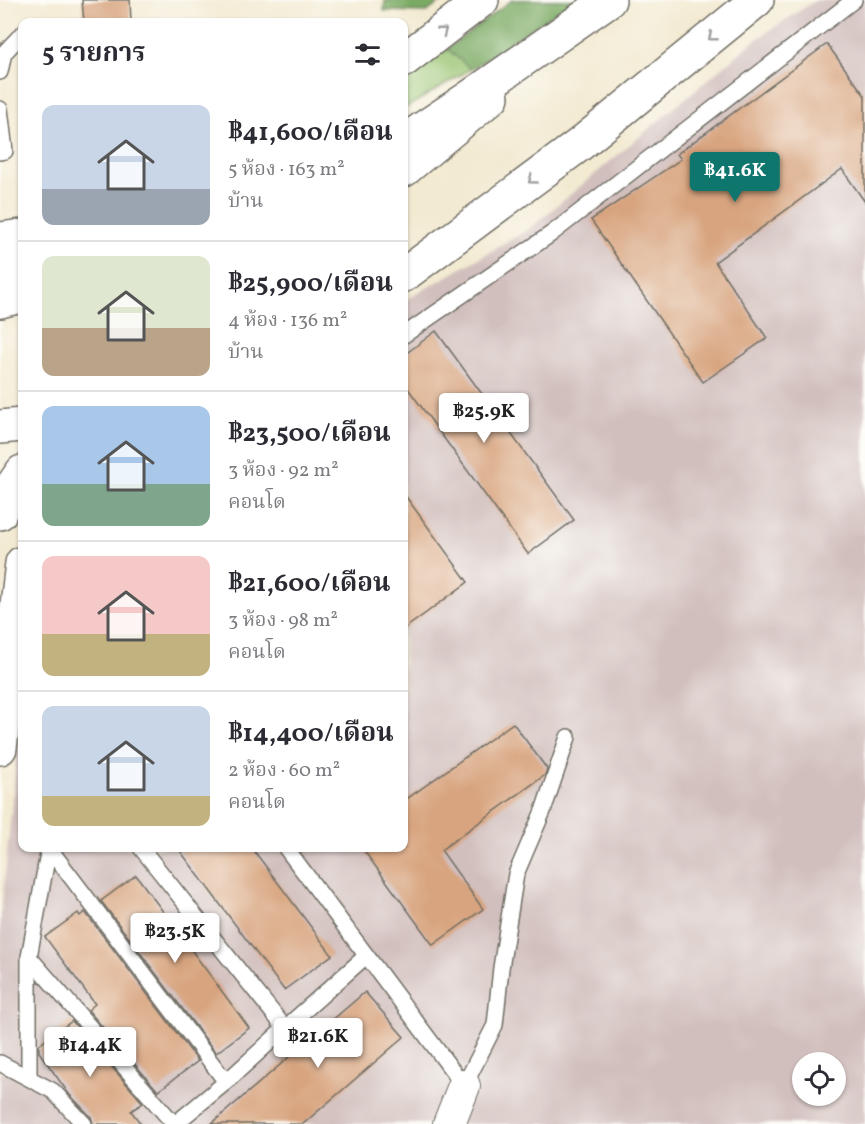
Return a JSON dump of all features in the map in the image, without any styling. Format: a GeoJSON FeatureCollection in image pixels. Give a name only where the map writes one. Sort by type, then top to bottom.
{"type":"FeatureCollection","features":[{"type":"Feature","properties":{"kind":"main road"},"geometry":{"type":"LineString","coordinates":[[408,56],[482,0]]}},
{"type":"Feature","properties":{"kind":"main road"},"geometry":{"type":"LineString","coordinates":[[408,272],[579,145],[757,0]]}},
{"type":"Feature","properties":{"kind":"main road"},"geometry":{"type":"LineString","coordinates":[[408,138],[602,6]]}},
{"type":"Feature","properties":{"kind":"main road"},"geometry":{"type":"LineString","coordinates":[[408,167],[602,6]]}},
{"type":"Feature","properties":{"kind":"main road"},"geometry":{"type":"LineString","coordinates":[[14,237],[0,301],[18,297]]}},
{"type":"Feature","properties":{"kind":"main road"},"geometry":{"type":"LineString","coordinates":[[0,427],[18,425]]}},
{"type":"Feature","properties":{"kind":"main road"},"geometry":{"type":"LineString","coordinates":[[0,513],[8,492],[18,478]]}},
{"type":"Feature","properties":{"kind":"main road"},"geometry":{"type":"LineString","coordinates":[[4,747],[18,604]]}},
{"type":"Feature","properties":{"kind":"street"},"geometry":{"type":"LineString","coordinates":[[449,1124],[464,1086]]}},
{"type":"Feature","properties":{"kind":"lane"},"geometry":{"type":"LineString","coordinates":[[408,332],[551,234],[854,0]]}},
{"type":"Feature","properties":{"kind":"lane"},"geometry":{"type":"LineString","coordinates":[[0,72],[4,53],[18,38]]}},
{"type":"Feature","properties":{"kind":"lane"},"geometry":{"type":"LineString","coordinates":[[0,109],[5,151],[0,152]]}},
{"type":"Feature","properties":{"kind":"lane"},"geometry":{"type":"LineString","coordinates":[[289,852],[464,1086],[495,1024],[516,873],[543,811],[568,737]]}},
{"type":"Feature","properties":{"kind":"lane"},"geometry":{"type":"LineString","coordinates":[[29,1077],[29,957],[48,852]]}},
{"type":"Feature","properties":{"kind":"lane"},"geometry":{"type":"LineString","coordinates":[[52,852],[226,1082]]}},
{"type":"Feature","properties":{"kind":"lane"},"geometry":{"type":"LineString","coordinates":[[144,852],[285,1028]]}},
{"type":"Feature","properties":{"kind":"lane"},"geometry":{"type":"LineString","coordinates":[[29,957],[174,1124],[226,1082],[366,956]]}},
{"type":"Feature","properties":{"kind":"lane"},"geometry":{"type":"LineString","coordinates":[[0,1063],[52,1091],[84,1124]]}},
{"type":"Feature","properties":{"kind":"shaded area"},"geometry":{"type":"Polygon","coordinates":[[[816,0],[865,0],[865,1124],[0,1124],[0,925],[18,742],[18,852],[408,852],[408,299],[528,230],[754,41],[816,0]]]}},
{"type":"Feature","properties":{"kind":"green space"},"geometry":{"type":"Polygon","coordinates":[[[385,0],[444,0],[427,12],[384,11],[385,0]]]}},
{"type":"Feature","properties":{"kind":"green space"},"geometry":{"type":"Polygon","coordinates":[[[512,0],[574,0],[471,69],[408,107],[408,79],[512,0]]]}},
{"type":"Feature","properties":{"kind":"green space"},"geometry":{"type":"Polygon","coordinates":[[[512,0],[574,0],[471,69],[447,49],[512,0]]]}},
{"type":"Feature","properties":{"kind":"building"},"geometry":{"type":"Polygon","coordinates":[[[82,0],[130,0],[131,18],[84,18],[82,0]]]}},
{"type":"Feature","properties":{"kind":"building"},"geometry":{"type":"Polygon","coordinates":[[[827,44],[865,96],[865,202],[842,169],[715,262],[767,338],[703,382],[591,220],[681,159],[677,154],[827,44]]]}},
{"type":"Feature","properties":{"kind":"building"},"geometry":{"type":"Polygon","coordinates":[[[436,331],[574,520],[528,554],[408,389],[408,352],[436,331]]]}},
{"type":"Feature","properties":{"kind":"building"},"geometry":{"type":"Polygon","coordinates":[[[408,500],[468,582],[408,626],[408,500]]]}},
{"type":"Feature","properties":{"kind":"building"},"geometry":{"type":"Polygon","coordinates":[[[513,723],[547,769],[545,775],[441,850],[483,909],[433,945],[365,852],[408,852],[408,798],[513,723]]]}},
{"type":"Feature","properties":{"kind":"building"},"geometry":{"type":"Polygon","coordinates":[[[181,852],[255,852],[332,955],[284,990],[181,852]]]}},
{"type":"Feature","properties":{"kind":"building"},"geometry":{"type":"Polygon","coordinates":[[[136,875],[249,1028],[216,1053],[101,901],[136,875]]]}},
{"type":"Feature","properties":{"kind":"building"},"geometry":{"type":"Polygon","coordinates":[[[85,912],[198,1061],[158,1091],[88,1010],[95,1004],[45,937],[78,913],[80,916],[85,912]]]}},
{"type":"Feature","properties":{"kind":"building"},"geometry":{"type":"Polygon","coordinates":[[[365,992],[404,1037],[303,1124],[211,1124],[365,992]]]}},
{"type":"Feature","properties":{"kind":"building"},"geometry":{"type":"Polygon","coordinates":[[[72,1021],[143,1103],[131,1111],[141,1124],[93,1124],[91,1117],[69,1094],[39,1052],[39,1045],[72,1021]]]}}]}
